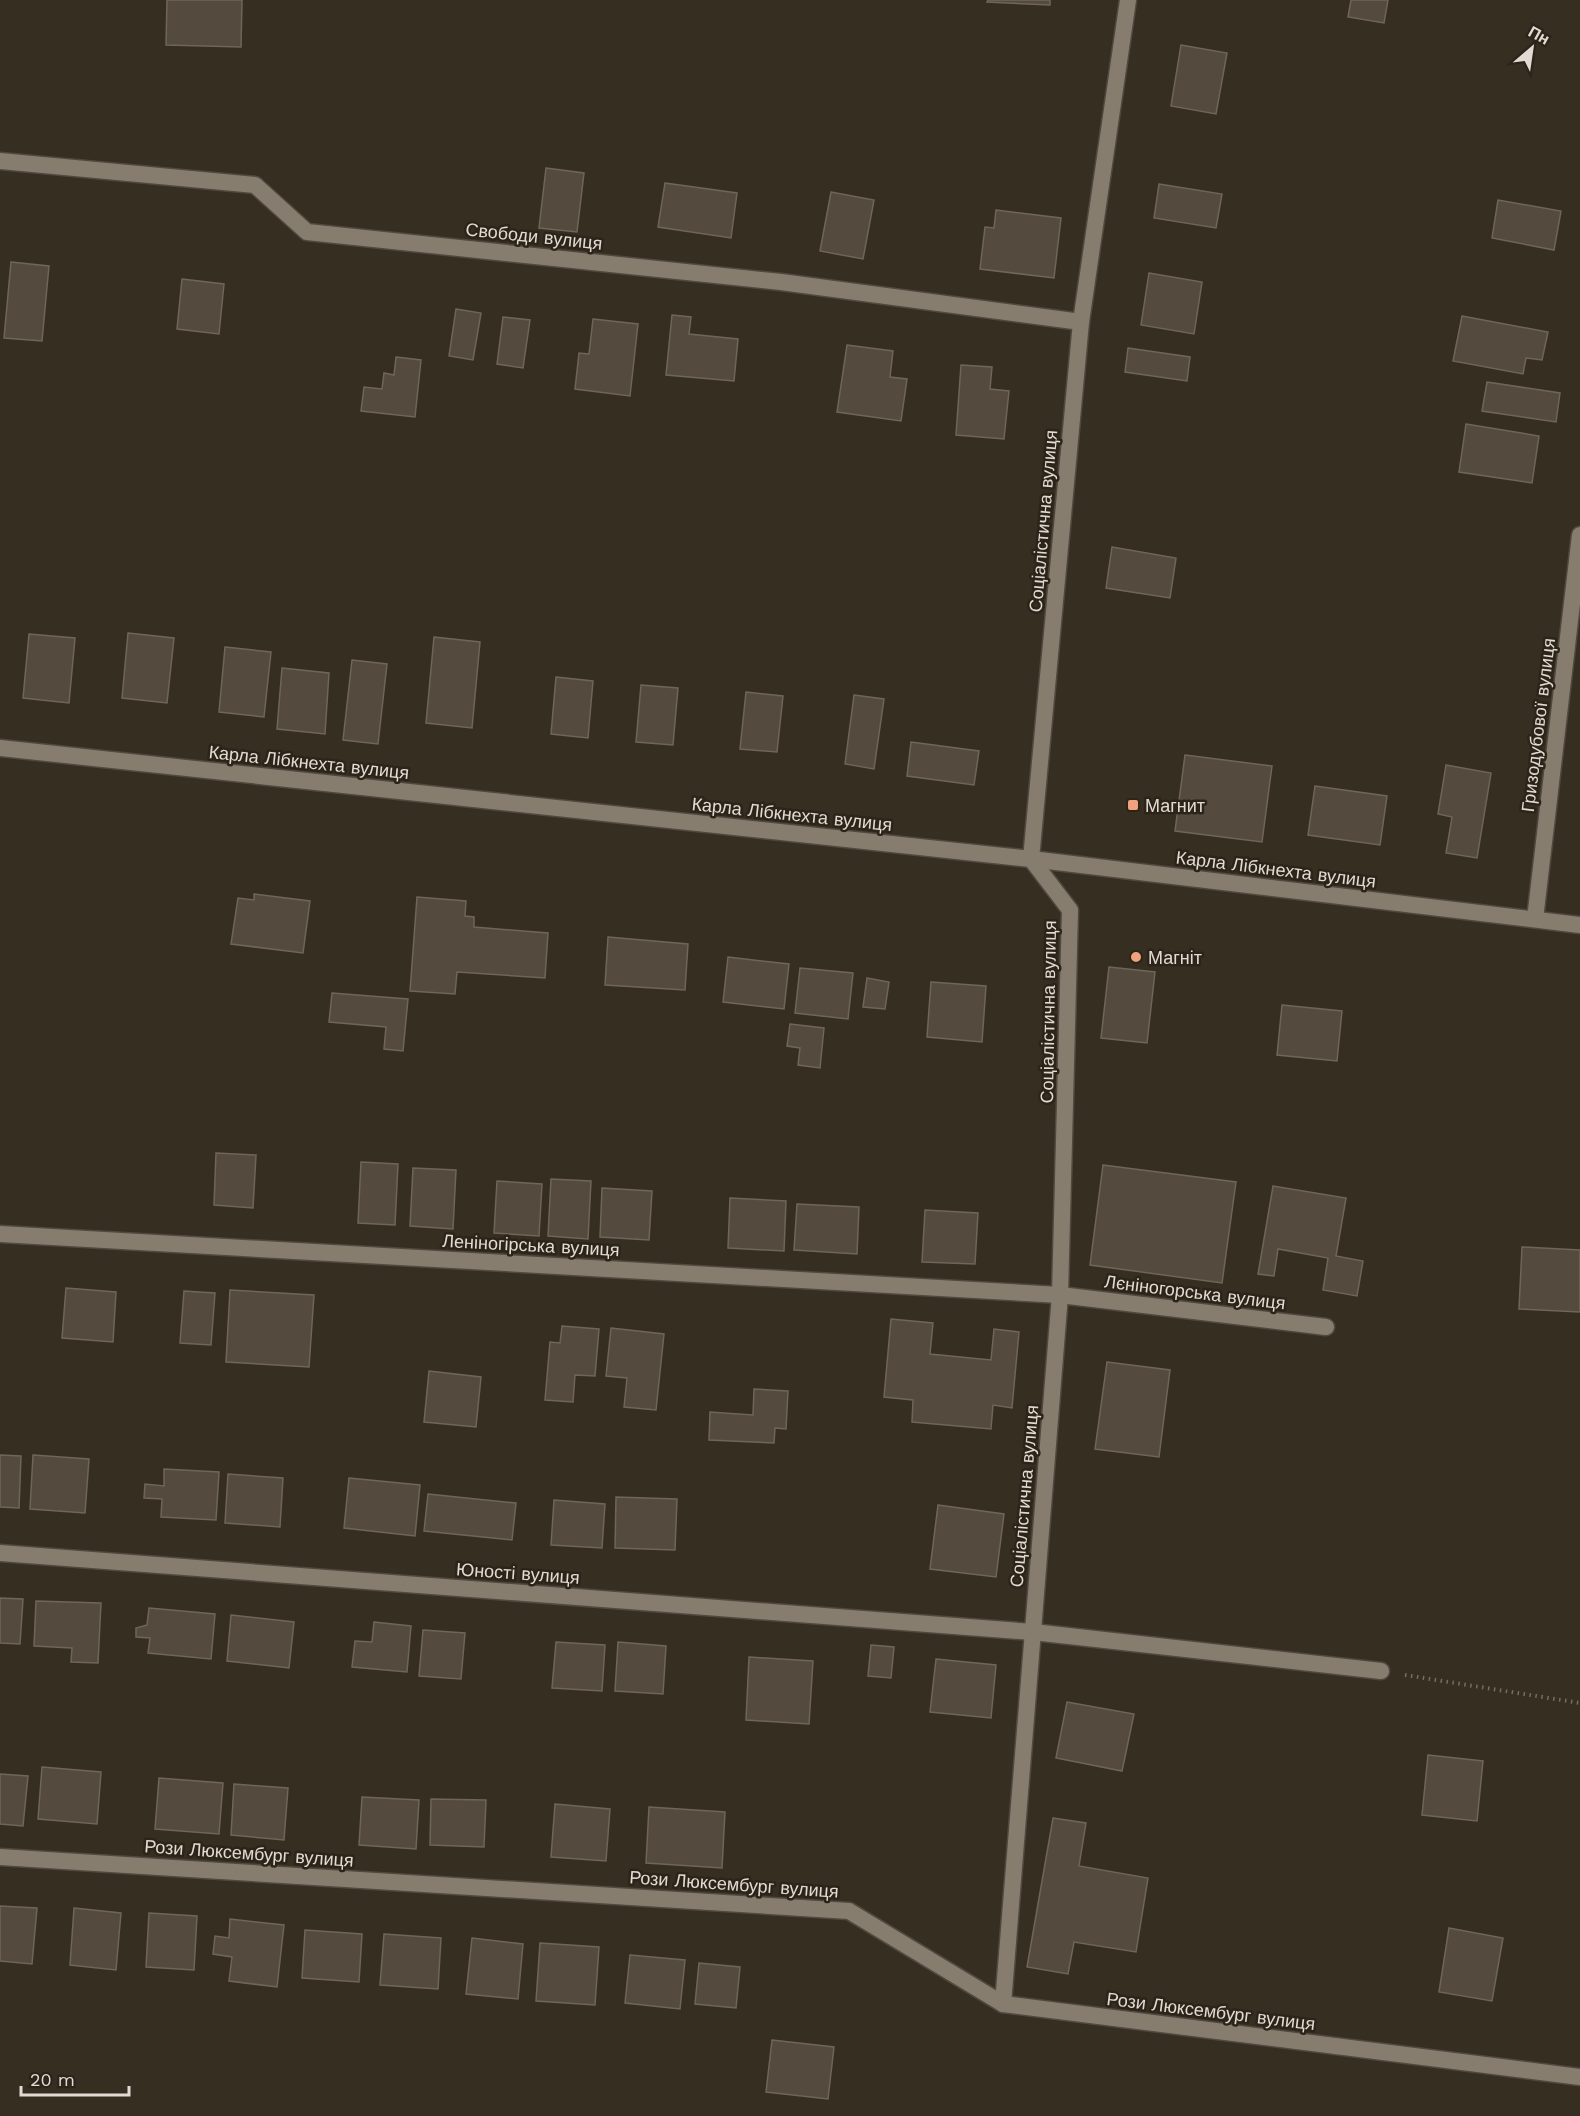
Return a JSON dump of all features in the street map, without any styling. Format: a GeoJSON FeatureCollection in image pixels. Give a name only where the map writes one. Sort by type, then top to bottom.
{"type":"FeatureCollection","features":[{"type":"Feature","properties":{"kind":"street","name":"Соціалістична вулиця"},"geometry":{"type":"LineString","coordinates":[[1003,2004],[1060,1295],[1070,910],[1031,859],[1081,322],[1128,0]]}},
{"type":"Feature","properties":{"kind":"street","name":"Свободи вулиця"},"geometry":{"type":"LineString","coordinates":[[0,161],[255,185],[307,232],[781,282],[1081,322]]}},
{"type":"Feature","properties":{"kind":"street","name":"Гризодубової вулиця"},"geometry":{"type":"LineString","coordinates":[[1535,919],[1580,535]]}},
{"type":"Feature","properties":{"kind":"street","name":"Карла Лібкнехта вулиця"},"geometry":{"type":"LineString","coordinates":[[0,748],[1031,859],[1580,925]]}},
{"type":"Feature","properties":{"kind":"street","name":"Леніногірська вулиця"},"geometry":{"type":"LineString","coordinates":[[0,1234],[1060,1295]]}},
{"type":"Feature","properties":{"kind":"street","name":"Лєніногорська вулиця"},"geometry":{"type":"LineString","coordinates":[[1060,1295],[1326,1327]]}},
{"type":"Feature","properties":{"kind":"street","name":"Юності вулиця"},"geometry":{"type":"LineString","coordinates":[[0,1554],[1033,1632],[1381,1671]]}},
{"type":"Feature","properties":{"kind":"street","name":"Рози Люксембург вулиця"},"geometry":{"type":"LineString","coordinates":[[0,1857],[849,1911],[1003,2004],[1580,2077]]}},
{"type":"Feature","properties":{"kind":"path"},"geometry":{"type":"LineString","coordinates":[[1381,1671],[1580,1703]]}},
{"type":"Feature","properties":{"kind":"building"},"geometry":{"type":"Polygon","coordinates":[[[167,0],[242,0],[241,47],[166,45],[167,0]]]}},
{"type":"Feature","properties":{"kind":"building"},"geometry":{"type":"Polygon","coordinates":[[[988,0],[1050,0],[1050,5],[987,2],[988,0]]]}},
{"type":"Feature","properties":{"kind":"building"},"geometry":{"type":"Polygon","coordinates":[[[1351,0],[1388,0],[1384,23],[1348,17],[1351,0]]]}},
{"type":"Feature","properties":{"kind":"building"},"geometry":{"type":"Polygon","coordinates":[[[1181,45],[1227,53],[1216,114],[1171,106],[1181,45]]]}},
{"type":"Feature","properties":{"kind":"building"},"geometry":{"type":"Polygon","coordinates":[[[546,168],[584,173],[577,232],[539,228],[546,168]]]}},
{"type":"Feature","properties":{"kind":"building"},"geometry":{"type":"Polygon","coordinates":[[[665,183],[737,193],[731,238],[658,227],[665,183]]]}},
{"type":"Feature","properties":{"kind":"building"},"geometry":{"type":"Polygon","coordinates":[[[1159,184],[1222,194],[1216,228],[1154,218],[1159,184]]]}},
{"type":"Feature","properties":{"kind":"building"},"geometry":{"type":"Polygon","coordinates":[[[831,192],[874,200],[863,259],[820,251],[831,192]]]}},
{"type":"Feature","properties":{"kind":"building"},"geometry":{"type":"Polygon","coordinates":[[[1498,200],[1561,211],[1554,250],[1492,238],[1498,200]]]}},
{"type":"Feature","properties":{"kind":"building"},"geometry":{"type":"Polygon","coordinates":[[[996,210],[1061,218],[1054,278],[980,269],[985,227],[994,228],[996,210]]]}},
{"type":"Feature","properties":{"kind":"building"},"geometry":{"type":"Polygon","coordinates":[[[11,262],[49,266],[42,341],[4,338],[11,262]]]}},
{"type":"Feature","properties":{"kind":"building"},"geometry":{"type":"Polygon","coordinates":[[[1149,273],[1202,282],[1194,334],[1141,325],[1149,273]]]}},
{"type":"Feature","properties":{"kind":"building"},"geometry":{"type":"Polygon","coordinates":[[[182,279],[224,284],[219,334],[177,329],[182,279]]]}},
{"type":"Feature","properties":{"kind":"building"},"geometry":{"type":"Polygon","coordinates":[[[456,309],[481,313],[473,360],[449,356],[456,309]]]}},
{"type":"Feature","properties":{"kind":"building"},"geometry":{"type":"Polygon","coordinates":[[[672,315],[691,317],[689,334],[738,339],[734,381],[666,375],[672,315]]]}},
{"type":"Feature","properties":{"kind":"building"},"geometry":{"type":"Polygon","coordinates":[[[1462,316],[1548,332],[1542,360],[1526,358],[1523,374],[1453,361],[1462,316]]]}},
{"type":"Feature","properties":{"kind":"building"},"geometry":{"type":"Polygon","coordinates":[[[503,317],[530,320],[523,368],[497,364],[503,317]]]}},
{"type":"Feature","properties":{"kind":"building"},"geometry":{"type":"Polygon","coordinates":[[[593,319],[638,324],[630,396],[575,389],[579,353],[589,354],[593,319]]]}},
{"type":"Feature","properties":{"kind":"building"},"geometry":{"type":"Polygon","coordinates":[[[847,345],[893,351],[890,377],[907,379],[901,421],[837,412],[847,345]]]}},
{"type":"Feature","properties":{"kind":"building"},"geometry":{"type":"Polygon","coordinates":[[[1128,348],[1190,357],[1187,381],[1125,372],[1128,348]]]}},
{"type":"Feature","properties":{"kind":"building"},"geometry":{"type":"Polygon","coordinates":[[[396,357],[421,360],[415,417],[361,411],[364,387],[382,389],[384,373],[394,375],[396,357]]]}},
{"type":"Feature","properties":{"kind":"building"},"geometry":{"type":"Polygon","coordinates":[[[961,365],[992,367],[990,389],[1009,391],[1004,439],[956,435],[961,365]]]}},
{"type":"Feature","properties":{"kind":"building"},"geometry":{"type":"Polygon","coordinates":[[[1487,382],[1560,393],[1556,422],[1482,411],[1487,382]]]}},
{"type":"Feature","properties":{"kind":"building"},"geometry":{"type":"Polygon","coordinates":[[[1466,424],[1539,436],[1532,483],[1459,472],[1466,424]]]}},
{"type":"Feature","properties":{"kind":"building"},"geometry":{"type":"Polygon","coordinates":[[[1112,547],[1176,558],[1170,598],[1106,588],[1112,547]]]}},
{"type":"Feature","properties":{"kind":"building"},"geometry":{"type":"Polygon","coordinates":[[[128,633],[174,638],[167,703],[122,698],[128,633]]]}},
{"type":"Feature","properties":{"kind":"building"},"geometry":{"type":"Polygon","coordinates":[[[29,634],[75,638],[69,703],[23,698],[29,634]]]}},
{"type":"Feature","properties":{"kind":"building"},"geometry":{"type":"Polygon","coordinates":[[[434,637],[480,642],[472,728],[426,723],[434,637]]]}},
{"type":"Feature","properties":{"kind":"building"},"geometry":{"type":"Polygon","coordinates":[[[225,647],[271,652],[264,717],[219,712],[225,647]]]}},
{"type":"Feature","properties":{"kind":"building"},"geometry":{"type":"Polygon","coordinates":[[[352,660],[387,664],[378,744],[343,740],[352,660]]]}},
{"type":"Feature","properties":{"kind":"building"},"geometry":{"type":"Polygon","coordinates":[[[282,668],[329,673],[325,734],[277,729],[282,668]]]}},
{"type":"Feature","properties":{"kind":"building"},"geometry":{"type":"Polygon","coordinates":[[[556,677],[593,681],[588,738],[551,734],[556,677]]]}},
{"type":"Feature","properties":{"kind":"building"},"geometry":{"type":"Polygon","coordinates":[[[641,685],[678,688],[673,745],[636,742],[641,685]]]}},
{"type":"Feature","properties":{"kind":"building"},"geometry":{"type":"Polygon","coordinates":[[[746,692],[783,696],[777,752],[740,749],[746,692]]]}},
{"type":"Feature","properties":{"kind":"building"},"geometry":{"type":"Polygon","coordinates":[[[854,695],[884,699],[874,769],[845,764],[854,695]]]}},
{"type":"Feature","properties":{"kind":"building"},"geometry":{"type":"Polygon","coordinates":[[[911,742],[979,751],[974,785],[907,776],[911,742]]]}},
{"type":"Feature","properties":{"kind":"building"},"geometry":{"type":"Polygon","coordinates":[[[1185,755],[1272,766],[1262,842],[1175,831],[1185,755]]]}},
{"type":"Feature","properties":{"kind":"building"},"geometry":{"type":"Polygon","coordinates":[[[1446,765],[1491,773],[1477,858],[1446,853],[1452,817],[1438,814],[1446,765]]]}},
{"type":"Feature","properties":{"kind":"building"},"geometry":{"type":"Polygon","coordinates":[[[1315,786],[1387,796],[1380,845],[1308,835],[1315,786]]]}},
{"type":"Feature","properties":{"kind":"building"},"geometry":{"type":"Polygon","coordinates":[[[254,894],[310,901],[303,953],[231,944],[238,898],[254,900],[254,894]]]}},
{"type":"Feature","properties":{"kind":"building"},"geometry":{"type":"Polygon","coordinates":[[[417,897],[466,901],[465,916],[474,917],[474,927],[548,933],[545,978],[457,972],[455,994],[410,991],[417,897]]]}},
{"type":"Feature","properties":{"kind":"building"},"geometry":{"type":"Polygon","coordinates":[[[608,937],[688,944],[685,990],[605,985],[608,937]]]}},
{"type":"Feature","properties":{"kind":"building"},"geometry":{"type":"Polygon","coordinates":[[[728,957],[789,964],[784,1009],[723,1002],[728,957]]]}},
{"type":"Feature","properties":{"kind":"building"},"geometry":{"type":"Polygon","coordinates":[[[1109,967],[1155,972],[1147,1043],[1101,1038],[1109,967]]]}},
{"type":"Feature","properties":{"kind":"building"},"geometry":{"type":"Polygon","coordinates":[[[800,968],[853,973],[848,1019],[795,1013],[800,968]]]}},
{"type":"Feature","properties":{"kind":"building"},"geometry":{"type":"Polygon","coordinates":[[[867,978],[889,982],[885,1009],[863,1007],[867,978]]]}},
{"type":"Feature","properties":{"kind":"building"},"geometry":{"type":"Polygon","coordinates":[[[931,982],[986,986],[982,1042],[927,1037],[931,982]]]}},
{"type":"Feature","properties":{"kind":"building"},"geometry":{"type":"Polygon","coordinates":[[[332,993],[408,999],[403,1051],[384,1049],[386,1027],[329,1022],[332,993]]]}},
{"type":"Feature","properties":{"kind":"building"},"geometry":{"type":"Polygon","coordinates":[[[1282,1005],[1342,1011],[1337,1061],[1277,1055],[1282,1005]]]}},
{"type":"Feature","properties":{"kind":"building"},"geometry":{"type":"Polygon","coordinates":[[[790,1024],[824,1028],[820,1068],[798,1065],[800,1048],[787,1046],[790,1024]]]}},
{"type":"Feature","properties":{"kind":"building"},"geometry":{"type":"Polygon","coordinates":[[[216,1153],[256,1155],[253,1208],[214,1205],[216,1153]]]}},
{"type":"Feature","properties":{"kind":"building"},"geometry":{"type":"Polygon","coordinates":[[[361,1162],[398,1164],[395,1225],[358,1223],[361,1162]]]}},
{"type":"Feature","properties":{"kind":"building"},"geometry":{"type":"Polygon","coordinates":[[[1103,1165],[1236,1182],[1222,1283],[1090,1265],[1103,1165]]]}},
{"type":"Feature","properties":{"kind":"building"},"geometry":{"type":"Polygon","coordinates":[[[413,1168],[456,1170],[453,1229],[410,1226],[413,1168]]]}},
{"type":"Feature","properties":{"kind":"building"},"geometry":{"type":"Polygon","coordinates":[[[551,1179],[591,1181],[588,1239],[548,1236],[551,1179]]]}},
{"type":"Feature","properties":{"kind":"building"},"geometry":{"type":"Polygon","coordinates":[[[497,1181],[542,1184],[539,1236],[494,1233],[497,1181]]]}},
{"type":"Feature","properties":{"kind":"building"},"geometry":{"type":"Polygon","coordinates":[[[1273,1186],[1346,1198],[1336,1256],[1363,1261],[1357,1296],[1323,1290],[1328,1258],[1278,1249],[1274,1276],[1258,1274],[1273,1186]]]}},
{"type":"Feature","properties":{"kind":"building"},"geometry":{"type":"Polygon","coordinates":[[[602,1188],[652,1191],[649,1240],[600,1237],[602,1188]]]}},
{"type":"Feature","properties":{"kind":"building"},"geometry":{"type":"Polygon","coordinates":[[[730,1198],[786,1201],[784,1251],[728,1248],[730,1198]]]}},
{"type":"Feature","properties":{"kind":"building"},"geometry":{"type":"Polygon","coordinates":[[[797,1204],[859,1207],[857,1254],[794,1250],[797,1204]]]}},
{"type":"Feature","properties":{"kind":"building"},"geometry":{"type":"Polygon","coordinates":[[[925,1210],[978,1213],[975,1264],[922,1262],[925,1210]]]}},
{"type":"Feature","properties":{"kind":"building"},"geometry":{"type":"Polygon","coordinates":[[[1522,1247],[1580,1250],[1580,1312],[1519,1309],[1522,1247]]]}},
{"type":"Feature","properties":{"kind":"building"},"geometry":{"type":"Polygon","coordinates":[[[66,1288],[116,1292],[113,1342],[62,1338],[66,1288]]]}},
{"type":"Feature","properties":{"kind":"building"},"geometry":{"type":"Polygon","coordinates":[[[230,1290],[314,1295],[309,1367],[226,1362],[230,1290]]]}},
{"type":"Feature","properties":{"kind":"building"},"geometry":{"type":"Polygon","coordinates":[[[184,1291],[215,1293],[211,1345],[180,1343],[184,1291]]]}},
{"type":"Feature","properties":{"kind":"building"},"geometry":{"type":"Polygon","coordinates":[[[891,1319],[933,1323],[930,1354],[991,1360],[994,1329],[1019,1332],[1012,1408],[993,1405],[991,1429],[912,1422],[913,1400],[884,1397],[891,1319]]]}},
{"type":"Feature","properties":{"kind":"building"},"geometry":{"type":"Polygon","coordinates":[[[562,1326],[599,1329],[595,1376],[575,1375],[573,1402],[545,1400],[550,1342],[560,1343],[562,1326]]]}},
{"type":"Feature","properties":{"kind":"building"},"geometry":{"type":"Polygon","coordinates":[[[611,1328],[664,1334],[656,1410],[624,1407],[627,1378],[606,1376],[611,1328]]]}},
{"type":"Feature","properties":{"kind":"building"},"geometry":{"type":"Polygon","coordinates":[[[1107,1362],[1170,1370],[1159,1457],[1095,1449],[1107,1362]]]}},
{"type":"Feature","properties":{"kind":"building"},"geometry":{"type":"Polygon","coordinates":[[[429,1371],[481,1377],[476,1427],[424,1422],[429,1371]]]}},
{"type":"Feature","properties":{"kind":"building"},"geometry":{"type":"Polygon","coordinates":[[[754,1389],[788,1391],[786,1429],[775,1428],[774,1443],[709,1440],[710,1412],[753,1415],[754,1389]]]}},
{"type":"Feature","properties":{"kind":"building"},"geometry":{"type":"Polygon","coordinates":[[[0,1455],[21,1456],[19,1508],[0,1507],[0,1455]]]}},
{"type":"Feature","properties":{"kind":"building"},"geometry":{"type":"Polygon","coordinates":[[[33,1455],[89,1459],[85,1513],[30,1509],[33,1455]]]}},
{"type":"Feature","properties":{"kind":"building"},"geometry":{"type":"Polygon","coordinates":[[[164,1469],[219,1472],[216,1520],[161,1517],[162,1499],[144,1498],[145,1484],[164,1486],[164,1469]]]}},
{"type":"Feature","properties":{"kind":"building"},"geometry":{"type":"Polygon","coordinates":[[[228,1474],[283,1478],[280,1527],[225,1523],[228,1474]]]}},
{"type":"Feature","properties":{"kind":"building"},"geometry":{"type":"Polygon","coordinates":[[[349,1478],[420,1485],[415,1536],[344,1528],[349,1478]]]}},
{"type":"Feature","properties":{"kind":"building"},"geometry":{"type":"Polygon","coordinates":[[[428,1494],[516,1503],[512,1540],[424,1531],[428,1494]]]}},
{"type":"Feature","properties":{"kind":"building"},"geometry":{"type":"Polygon","coordinates":[[[616,1497],[677,1499],[675,1550],[615,1548],[616,1497]]]}},
{"type":"Feature","properties":{"kind":"building"},"geometry":{"type":"Polygon","coordinates":[[[554,1500],[605,1504],[602,1548],[551,1545],[554,1500]]]}},
{"type":"Feature","properties":{"kind":"building"},"geometry":{"type":"Polygon","coordinates":[[[938,1505],[1004,1514],[996,1577],[930,1569],[938,1505]]]}},
{"type":"Feature","properties":{"kind":"building"},"geometry":{"type":"Polygon","coordinates":[[[0,1598],[23,1599],[20,1644],[0,1643],[0,1598]]]}},
{"type":"Feature","properties":{"kind":"building"},"geometry":{"type":"Polygon","coordinates":[[[36,1601],[101,1603],[98,1663],[71,1662],[72,1648],[34,1646],[36,1601]]]}},
{"type":"Feature","properties":{"kind":"building"},"geometry":{"type":"Polygon","coordinates":[[[149,1608],[215,1614],[211,1659],[148,1653],[150,1638],[136,1637],[136,1628],[147,1625],[149,1608]]]}},
{"type":"Feature","properties":{"kind":"building"},"geometry":{"type":"Polygon","coordinates":[[[231,1615],[294,1622],[289,1668],[227,1661],[231,1615]]]}},
{"type":"Feature","properties":{"kind":"building"},"geometry":{"type":"Polygon","coordinates":[[[374,1622],[411,1626],[407,1672],[352,1667],[355,1641],[372,1642],[374,1622]]]}},
{"type":"Feature","properties":{"kind":"building"},"geometry":{"type":"Polygon","coordinates":[[[423,1630],[465,1633],[461,1679],[419,1676],[423,1630]]]}},
{"type":"Feature","properties":{"kind":"building"},"geometry":{"type":"Polygon","coordinates":[[[556,1642],[605,1645],[602,1691],[552,1688],[556,1642]]]}},
{"type":"Feature","properties":{"kind":"building"},"geometry":{"type":"Polygon","coordinates":[[[618,1642],[666,1646],[663,1694],[615,1691],[618,1642]]]}},
{"type":"Feature","properties":{"kind":"building"},"geometry":{"type":"Polygon","coordinates":[[[871,1645],[894,1647],[891,1678],[868,1676],[871,1645]]]}},
{"type":"Feature","properties":{"kind":"building"},"geometry":{"type":"Polygon","coordinates":[[[749,1657],[813,1661],[809,1724],[746,1720],[749,1657]]]}},
{"type":"Feature","properties":{"kind":"building"},"geometry":{"type":"Polygon","coordinates":[[[936,1659],[996,1665],[991,1718],[930,1712],[936,1659]]]}},
{"type":"Feature","properties":{"kind":"building"},"geometry":{"type":"Polygon","coordinates":[[[1067,1702],[1134,1714],[1122,1771],[1056,1758],[1067,1702]]]}},
{"type":"Feature","properties":{"kind":"building"},"geometry":{"type":"Polygon","coordinates":[[[1428,1755],[1483,1761],[1477,1821],[1422,1815],[1428,1755]]]}},
{"type":"Feature","properties":{"kind":"building"},"geometry":{"type":"Polygon","coordinates":[[[42,1767],[101,1772],[97,1824],[38,1819],[42,1767]]]}},
{"type":"Feature","properties":{"kind":"building"},"geometry":{"type":"Polygon","coordinates":[[[0,1774],[28,1776],[23,1826],[0,1824],[0,1774]]]}},
{"type":"Feature","properties":{"kind":"building"},"geometry":{"type":"Polygon","coordinates":[[[159,1778],[223,1783],[219,1834],[155,1829],[159,1778]]]}},
{"type":"Feature","properties":{"kind":"building"},"geometry":{"type":"Polygon","coordinates":[[[234,1784],[288,1788],[284,1840],[231,1835],[234,1784]]]}},
{"type":"Feature","properties":{"kind":"building"},"geometry":{"type":"Polygon","coordinates":[[[362,1797],[419,1800],[416,1849],[359,1845],[362,1797]]]}},
{"type":"Feature","properties":{"kind":"building"},"geometry":{"type":"Polygon","coordinates":[[[431,1799],[486,1800],[484,1847],[430,1845],[431,1799]]]}},
{"type":"Feature","properties":{"kind":"building"},"geometry":{"type":"Polygon","coordinates":[[[555,1804],[610,1809],[606,1861],[551,1857],[555,1804]]]}},
{"type":"Feature","properties":{"kind":"building"},"geometry":{"type":"Polygon","coordinates":[[[649,1807],[725,1812],[722,1868],[646,1863],[649,1807]]]}},
{"type":"Feature","properties":{"kind":"building"},"geometry":{"type":"Polygon","coordinates":[[[1053,1818],[1086,1823],[1079,1866],[1148,1878],[1136,1952],[1074,1942],[1068,1974],[1027,1967],[1053,1818]]]}},
{"type":"Feature","properties":{"kind":"building"},"geometry":{"type":"Polygon","coordinates":[[[0,1906],[37,1908],[32,1964],[0,1961],[0,1906]]]}},
{"type":"Feature","properties":{"kind":"building"},"geometry":{"type":"Polygon","coordinates":[[[74,1908],[121,1913],[116,1970],[70,1965],[74,1908]]]}},
{"type":"Feature","properties":{"kind":"building"},"geometry":{"type":"Polygon","coordinates":[[[149,1913],[197,1916],[194,1970],[146,1967],[149,1913]]]}},
{"type":"Feature","properties":{"kind":"building"},"geometry":{"type":"Polygon","coordinates":[[[230,1919],[284,1925],[277,1987],[229,1981],[232,1957],[213,1954],[215,1936],[229,1938],[230,1919]]]}},
{"type":"Feature","properties":{"kind":"building"},"geometry":{"type":"Polygon","coordinates":[[[1449,1928],[1503,1938],[1492,2001],[1439,1992],[1449,1928]]]}},
{"type":"Feature","properties":{"kind":"building"},"geometry":{"type":"Polygon","coordinates":[[[305,1930],[362,1934],[359,1982],[302,1978],[305,1930]]]}},
{"type":"Feature","properties":{"kind":"building"},"geometry":{"type":"Polygon","coordinates":[[[384,1934],[441,1938],[438,1989],[380,1985],[384,1934]]]}},
{"type":"Feature","properties":{"kind":"building"},"geometry":{"type":"Polygon","coordinates":[[[472,1938],[523,1944],[518,1999],[466,1994],[472,1938]]]}},
{"type":"Feature","properties":{"kind":"building"},"geometry":{"type":"Polygon","coordinates":[[[540,1943],[599,1947],[595,2005],[536,2001],[540,1943]]]}},
{"type":"Feature","properties":{"kind":"building"},"geometry":{"type":"Polygon","coordinates":[[[630,1955],[685,1960],[680,2009],[625,2003],[630,1955]]]}},
{"type":"Feature","properties":{"kind":"building"},"geometry":{"type":"Polygon","coordinates":[[[699,1963],[740,1967],[736,2008],[695,2004],[699,1963]]]}},
{"type":"Feature","properties":{"kind":"building"},"geometry":{"type":"Polygon","coordinates":[[[772,2040],[834,2047],[828,2099],[766,2092],[772,2040]]]}},
{"type":"Feature","properties":{"kind":"place","name":"Магнит"},"geometry":{"type":"Point","coordinates":[1133,805]}},
{"type":"Feature","properties":{"kind":"place","name":"Магніт"},"geometry":{"type":"Point","coordinates":[1136,957]}}]}
